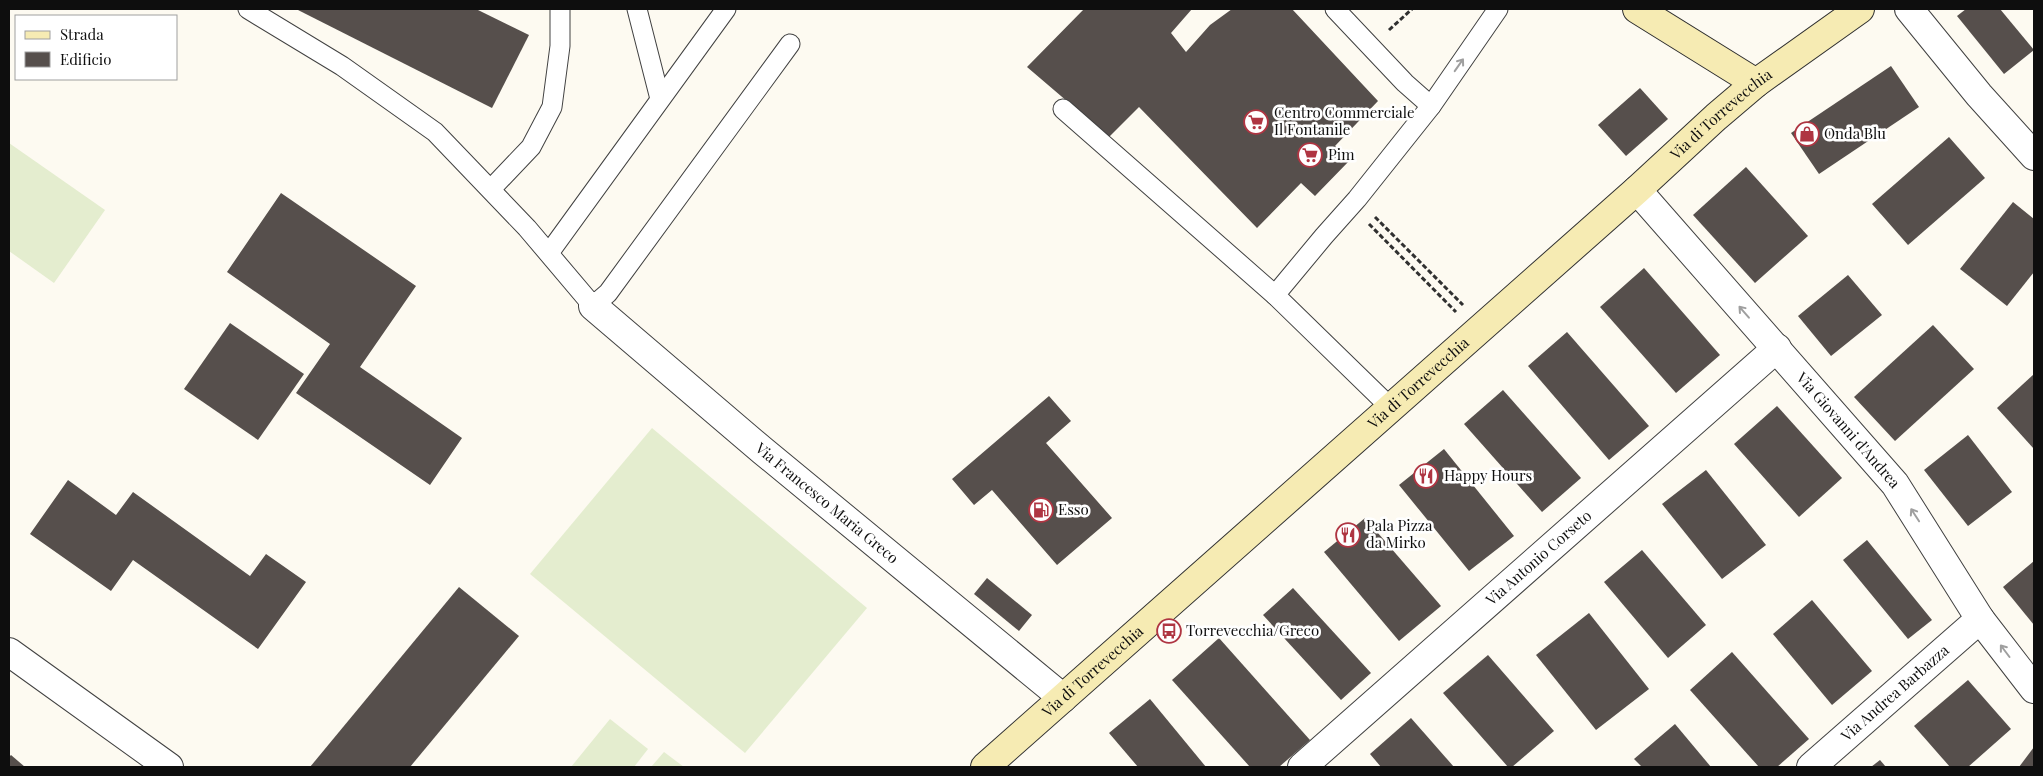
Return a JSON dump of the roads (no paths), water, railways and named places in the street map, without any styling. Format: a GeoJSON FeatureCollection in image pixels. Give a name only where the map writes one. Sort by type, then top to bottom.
{"type":"FeatureCollection","features":[{"type":"Feature","properties":{"kind":"main road"},"geometry":{"type":"LineString","coordinates":[[1637,9],[1756,83]]}},
{"type":"Feature","properties":{"kind":"main road","name":"Via di Torrevecchia"},"geometry":{"type":"LineString","coordinates":[[984,767],[1637,190],[1716,117],[1756,83],[1860,9]]}},
{"type":"Feature","properties":{"kind":"street"},"geometry":{"type":"LineString","coordinates":[[1909,9],[1979,96],[2034,156]]}},
{"type":"Feature","properties":{"kind":"street","name":"Via Giovanni d'Andrea"},"geometry":{"type":"LineString","coordinates":[[1637,190],[1895,484],[1980,619],[2034,690]]}},
{"type":"Feature","properties":{"kind":"street","name":"Via Francesco Maria Greco"},"geometry":{"type":"LineString","coordinates":[[593,306],[771,457],[1063,698]]}},
{"type":"Feature","properties":{"kind":"street","name":"Via Antonio Corseto"},"geometry":{"type":"LineString","coordinates":[[1302,767],[1776,348]]}},
{"type":"Feature","properties":{"kind":"street","name":"Via Andrea Barbazza"},"geometry":{"type":"LineString","coordinates":[[1811,767],[1980,619]]}},
{"type":"Feature","properties":{"kind":"street"},"geometry":{"type":"LineString","coordinates":[[9,652],[169,767]]}},
{"type":"Feature","properties":{"kind":"lane"},"geometry":{"type":"LineString","coordinates":[[248,9],[342,66],[435,132],[492,189],[550,253],[593,306],[608,293],[790,44]]}},
{"type":"Feature","properties":{"kind":"lane"},"geometry":{"type":"LineString","coordinates":[[492,189],[531,147],[552,108],[560,46],[560,9]]}},
{"type":"Feature","properties":{"kind":"lane"},"geometry":{"type":"LineString","coordinates":[[637,9],[660,99]]}},
{"type":"Feature","properties":{"kind":"lane"},"geometry":{"type":"LineString","coordinates":[[550,253],[726,9]]}},
{"type":"Feature","properties":{"kind":"lane"},"geometry":{"type":"LineString","coordinates":[[1335,9],[1405,83],[1431,106]]}},
{"type":"Feature","properties":{"kind":"lane"},"geometry":{"type":"LineString","coordinates":[[1275,295],[1354,203],[1431,106],[1498,9]]}},
{"type":"Feature","properties":{"kind":"lane"},"geometry":{"type":"LineString","coordinates":[[1063,109],[1275,295],[1390,407]]}},
{"type":"Feature","properties":{"kind":"place","name":"Centro Commerciale Il Fontanile"},"geometry":{"type":"Point","coordinates":[1256,122]}},
{"type":"Feature","properties":{"kind":"place","name":"Onda Blu"},"geometry":{"type":"Point","coordinates":[1807,134]}},
{"type":"Feature","properties":{"kind":"place","name":"Pim"},"geometry":{"type":"Point","coordinates":[1310,155]}},
{"type":"Feature","properties":{"kind":"place","name":"Happy Hours"},"geometry":{"type":"Point","coordinates":[1426,476]}},
{"type":"Feature","properties":{"kind":"place","name":"Esso"},"geometry":{"type":"Point","coordinates":[1041,510]}},
{"type":"Feature","properties":{"kind":"place","name":"Pala Pizza da Mirko"},"geometry":{"type":"Point","coordinates":[1348,535]}},
{"type":"Feature","properties":{"kind":"place","name":"Torrevecchia/Greco"},"geometry":{"type":"Point","coordinates":[1169,631]}}]}
